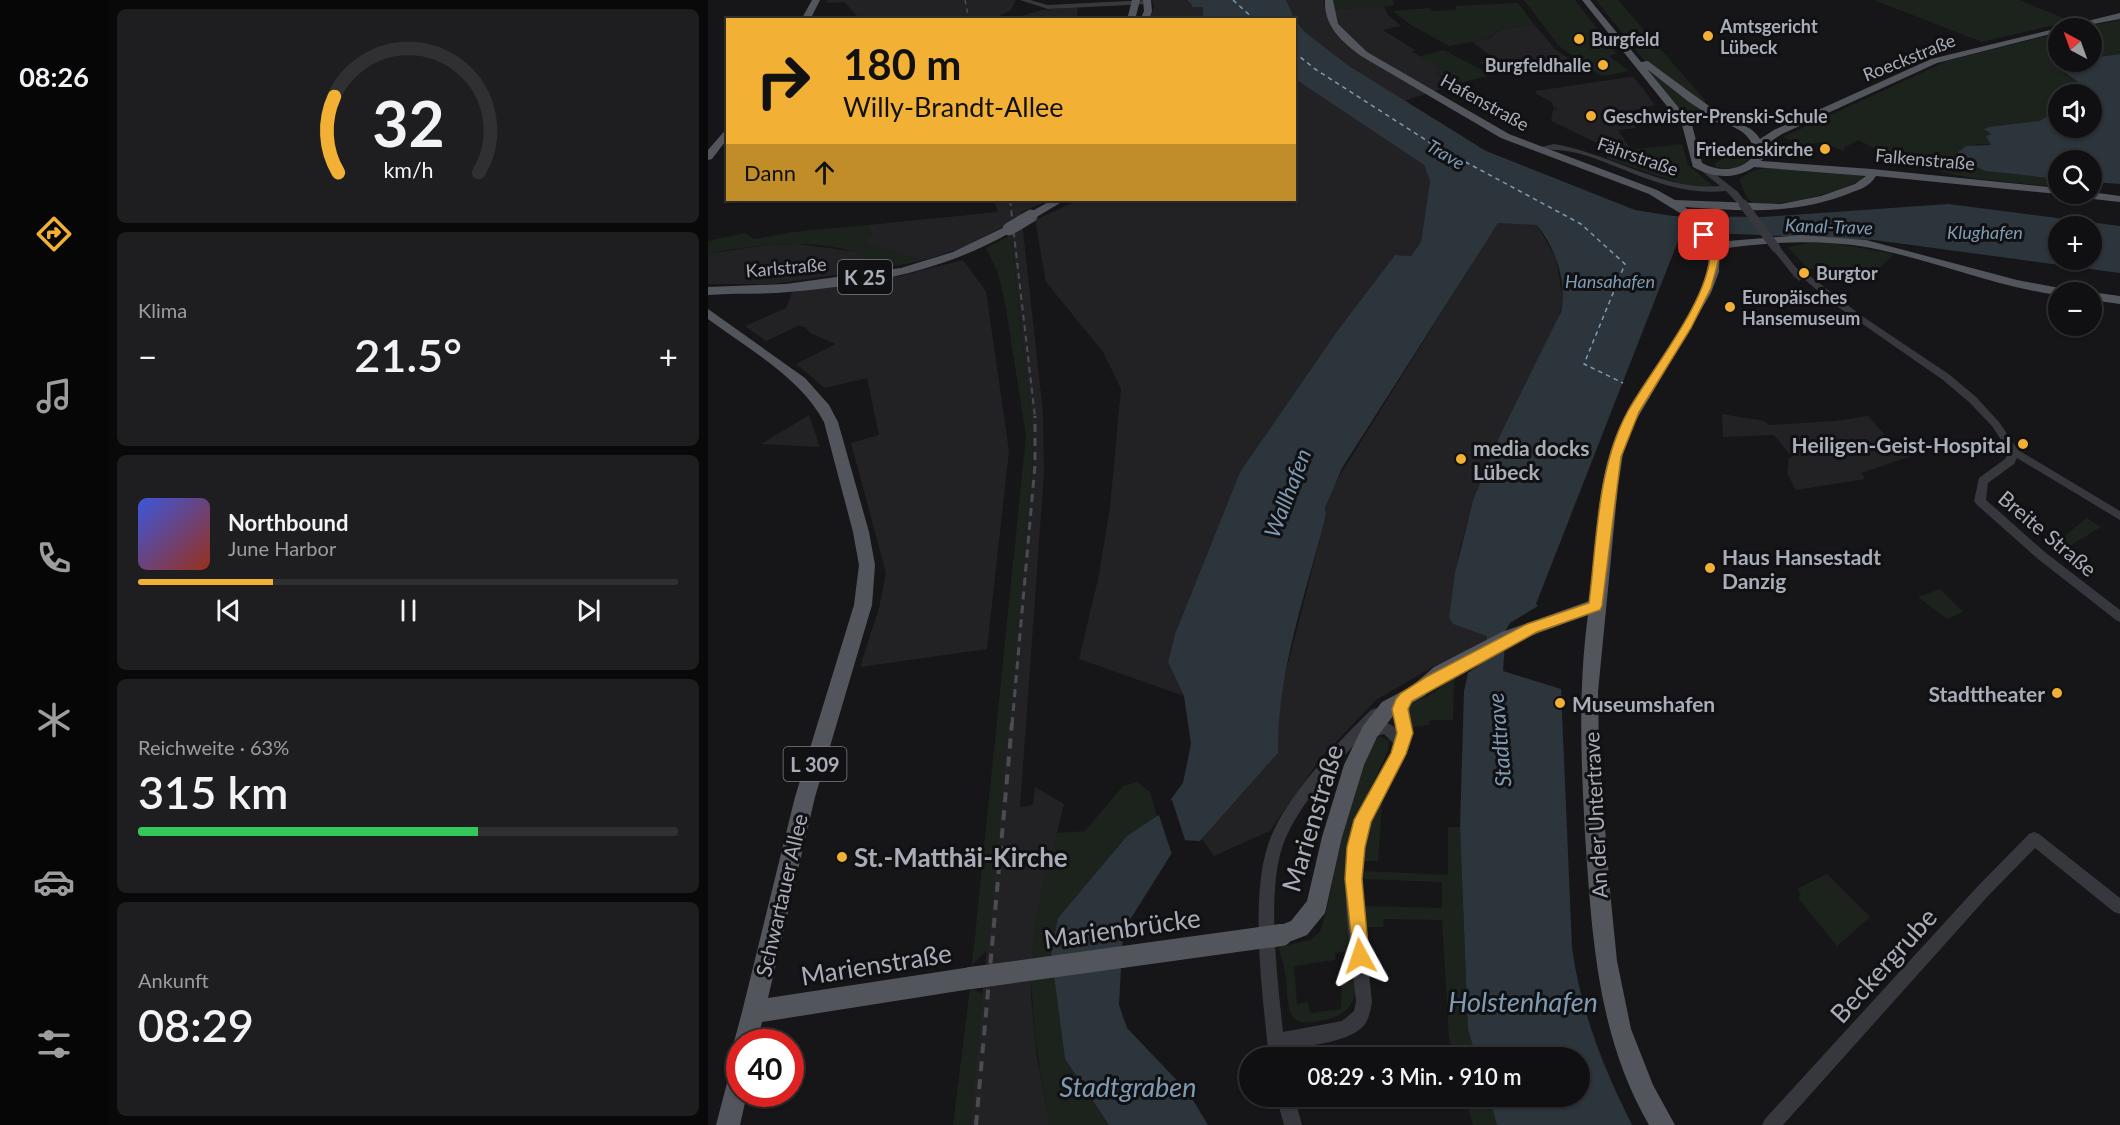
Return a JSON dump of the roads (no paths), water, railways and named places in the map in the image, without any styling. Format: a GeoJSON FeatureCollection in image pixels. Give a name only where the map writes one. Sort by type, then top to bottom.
{"type":"FeatureCollection","features":[{"type":"Feature","properties":{"kind":"main road"},"geometry":{"type":"LineString","coordinates":[[806,18],[816,0]]}},
{"type":"Feature","properties":{"kind":"main road","name":"Hafenstraße"},"geometry":{"type":"LineString","coordinates":[[1329,0],[1328,10],[1331,23],[1350,44],[1364,54],[1505,136],[1646,189],[1673,203],[1688,215]]}},
{"type":"Feature","properties":{"kind":"main road"},"geometry":{"type":"LineString","coordinates":[[1586,0],[1687,125],[1694,159],[1703,168],[1731,173],[1757,155],[1746,132],[1703,108],[1642,60],[1593,0]]}},
{"type":"Feature","properties":{"kind":"main road"},"geometry":{"type":"LineString","coordinates":[[1132,18],[1142,1]]}},
{"type":"Feature","properties":{"kind":"main road"},"geometry":{"type":"LineString","coordinates":[[1137,18],[1142,1]]}},
{"type":"Feature","properties":{"kind":"main road"},"geometry":{"type":"LineString","coordinates":[[1142,1],[1144,18]]}},
{"type":"Feature","properties":{"kind":"main road","name":"Roeckstraße"},"geometry":{"type":"LineString","coordinates":[[2102,20],[2120,16]]}},
{"type":"Feature","properties":{"kind":"main road","name":"Roeckstraße"},"geometry":{"type":"LineString","coordinates":[[1757,155],[1778,132],[1934,61],[2048,32]]}},
{"type":"Feature","properties":{"kind":"main road"},"geometry":{"type":"LineString","coordinates":[[1687,125],[1688,121],[1698,117],[1725,119]]}},
{"type":"Feature","properties":{"kind":"main road","name":"Roeckstraße"},"geometry":{"type":"LineString","coordinates":[[1746,132],[1778,132]]}},
{"type":"Feature","properties":{"kind":"main road"},"geometry":{"type":"LineString","coordinates":[[708,157],[726,133]]}},
{"type":"Feature","properties":{"kind":"main road","name":"Falkenstraße"},"geometry":{"type":"LineString","coordinates":[[1757,155],[1788,165],[2048,190]]}},
{"type":"Feature","properties":{"kind":"main road"},"geometry":{"type":"LineString","coordinates":[[1673,203],[1759,210],[1798,206],[1830,198],[1852,188],[1869,180],[1872,172]]}},
{"type":"Feature","properties":{"kind":"main road"},"geometry":{"type":"LineString","coordinates":[[2102,197],[2120,199]]}},
{"type":"Feature","properties":{"kind":"main road","name":"Karlstraße"},"geometry":{"type":"LineString","coordinates":[[708,291],[786,288],[886,274],[931,264],[970,250],[1057,201]]}},
{"type":"Feature","properties":{"kind":"main road"},"geometry":{"type":"LineString","coordinates":[[1704,235],[1714,246],[1797,240],[1856,242],[1918,256],[2003,283],[2048,290]]}},
{"type":"Feature","properties":{"kind":"main road","name":"An der Untertrave"},"geometry":{"type":"LineString","coordinates":[[1663,1125],[1651,1108],[1632,1067],[1611,999],[1602,944],[1589,694],[1595,606],[1612,471],[1619,443],[1634,412],[1700,301],[1715,258],[1714,246]]}},
{"type":"Feature","properties":{"kind":"main road"},"geometry":{"type":"LineString","coordinates":[[2102,298],[2120,300]]}},
{"type":"Feature","properties":{"kind":"main road","name":"Schwartauer Allee"},"geometry":{"type":"LineString","coordinates":[[708,313],[800,381],[822,405],[831,422],[861,532],[867,566],[863,605],[805,797],[749,1029]]}},
{"type":"Feature","properties":{"kind":"main road"},"geometry":{"type":"LineString","coordinates":[[1389,707],[1462,663],[1507,640],[1532,628],[1595,606]]}},
{"type":"Feature","properties":{"kind":"main road","name":"Marienstraße"},"geometry":{"type":"LineString","coordinates":[[1281,935],[1299,928],[1317,906],[1332,837],[1354,765],[1370,732],[1389,707]]}},
{"type":"Feature","properties":{"kind":"main road","name":"Marienbrücke"},"geometry":{"type":"LineString","coordinates":[[971,978],[1281,935]]}},
{"type":"Feature","properties":{"kind":"main road","name":"Marienstraße"},"geometry":{"type":"LineString","coordinates":[[753,1012],[971,978]]}},
{"type":"Feature","properties":{"kind":"main road"},"geometry":{"type":"LineString","coordinates":[[728,1125],[732,1107]]}},
{"type":"Feature","properties":{"kind":"street"},"geometry":{"type":"LineString","coordinates":[[1023,0],[1051,7],[1142,1]]}},
{"type":"Feature","properties":{"kind":"street","name":"Fährstraße"},"geometry":{"type":"LineString","coordinates":[[1537,149],[1557,146],[1677,188],[1732,191]]}},
{"type":"Feature","properties":{"kind":"street"},"geometry":{"type":"LineString","coordinates":[[1703,168],[1732,191],[1785,260],[1803,276],[1960,389],[2002,435],[2014,452],[2120,516]]}},
{"type":"Feature","properties":{"kind":"street"},"geometry":{"type":"LineString","coordinates":[[1731,173],[1732,191]]}},
{"type":"Feature","properties":{"kind":"street","name":"Breite Straße"},"geometry":{"type":"LineString","coordinates":[[2014,452],[2010,460],[1983,481],[1980,501],[2042,556],[2120,617]]}},
{"type":"Feature","properties":{"kind":"street"},"geometry":{"type":"LineString","coordinates":[[1287,1047],[1344,1029],[1358,1021],[1361,1016],[1364,1002],[1354,879],[1356,847],[1363,820],[1402,743],[1405,733],[1400,709],[1406,697]]}},
{"type":"Feature","properties":{"kind":"street"},"geometry":{"type":"LineString","coordinates":[[1277,1047],[1268,889],[1274,846],[1294,812],[1348,741],[1379,711],[1389,707]]}},
{"type":"Feature","properties":{"kind":"street"},"geometry":{"type":"LineString","coordinates":[[1370,732],[1380,728],[1388,729],[1402,743]]}},
{"type":"Feature","properties":{"kind":"street"},"geometry":{"type":"LineString","coordinates":[[1323,773],[1342,763],[1354,765]]}},
{"type":"Feature","properties":{"kind":"street","name":"Beckergrube"},"geometry":{"type":"LineString","coordinates":[[1771,1125],[1983,891],[2034,839],[2120,908]]}},
{"type":"Feature","properties":{"kind":"street"},"geometry":{"type":"LineString","coordinates":[[1288,1107],[1293,1125]]}},
{"type":"Feature","properties":{"kind":"water"},"geometry":{"type":"Polygon","coordinates":[[[1187,0],[1286,0],[1294,18],[1203,18],[1203,7],[1193,7],[1187,0]]]}},
{"type":"Feature","properties":{"kind":"water"},"geometry":{"type":"Polygon","coordinates":[[[1296,21],[1305,32],[1349,66],[1486,151],[1635,210],[1673,216],[1762,217],[1948,204],[2048,217],[2048,263],[1874,240],[1713,233],[1694,234],[1678,241],[1536,604],[1538,606],[1510,623],[1506,630],[1503,671],[1561,689],[1572,948],[1581,994],[1594,1039],[1632,1125],[1497,1125],[1492,1107],[1590,1107],[1590,1047],[1473,1047],[1468,1029],[1460,827],[1464,691],[1468,673],[1483,662],[1487,636],[1453,624],[1449,618],[1455,573],[1473,500],[1501,433],[1561,312],[1562,300],[1561,277],[1555,255],[1537,225],[1498,223],[1342,468],[1325,508],[1326,515],[1287,663],[1279,723],[1278,753],[1200,841],[1180,840],[1123,931],[1119,1005],[1127,1028],[1188,1092],[1208,1125],[1109,1125],[1065,1059],[1051,953],[1058,918],[1127,836],[1160,814],[1183,783],[1191,744],[1184,696],[1168,662],[1175,634],[1240,472],[1338,330],[1395,255],[1411,256],[1421,242],[1430,181],[1424,165],[1296,80],[1296,21]]]}},
{"type":"Feature","properties":{"kind":"water"},"geometry":{"type":"Polygon","coordinates":[[[2120,54],[2120,184],[2102,183],[2102,150],[2048,150],[2048,178],[1985,171],[1961,159],[1958,152],[1966,146],[1991,145],[1986,136],[1991,134],[1984,129],[2039,121],[2048,116],[2048,138],[2102,138],[2102,84],[2079,84],[2064,72],[2102,72],[2102,56],[2120,54]]]}},
{"type":"Feature","properties":{"kind":"water"},"geometry":{"type":"Polygon","coordinates":[[[2102,224],[2120,226],[2120,273],[2098,270],[2102,270],[2102,224]]]}},
{"type":"Feature","properties":{"kind":"tunnel"},"geometry":{"type":"LineString","coordinates":[[1795,272],[1803,278]]}},
{"type":"Feature","properties":{"kind":"railway"},"geometry":{"type":"LineString","coordinates":[[965,0],[969,18]]}},
{"type":"Feature","properties":{"kind":"railway"},"geometry":{"type":"LineString","coordinates":[[1010,201],[1035,417]]}},
{"type":"Feature","properties":{"kind":"railway"},"geometry":{"type":"LineString","coordinates":[[1012,725],[1035,465],[1035,417]]}},
{"type":"Feature","properties":{"kind":"railway"},"geometry":{"type":"LineString","coordinates":[[976,1125],[1012,723]]}},
{"type":"Feature","properties":{"kind":"place","name":"Amtsgericht Lübeck"},"geometry":{"type":"Point","coordinates":[1708,36]}},
{"type":"Feature","properties":{"kind":"place","name":"Burgfeld"},"geometry":{"type":"Point","coordinates":[1579,39]}},
{"type":"Feature","properties":{"kind":"place","name":"Burgfeldhalle"},"geometry":{"type":"Point","coordinates":[1603,65]}},
{"type":"Feature","properties":{"kind":"place","name":"Geschwister-Prenski-Schule"},"geometry":{"type":"Point","coordinates":[1591,116]}},
{"type":"Feature","properties":{"kind":"place","name":"Friedenskirche"},"geometry":{"type":"Point","coordinates":[1825,149]}},
{"type":"Feature","properties":{"kind":"place","name":"Burgtor"},"geometry":{"type":"Point","coordinates":[1804,273]}},
{"type":"Feature","properties":{"kind":"place","name":"Europäisches Hansemuseum"},"geometry":{"type":"Point","coordinates":[1730,307]}},
{"type":"Feature","properties":{"kind":"place","name":"Heiligen-Geist-Hospital"},"geometry":{"type":"Point","coordinates":[2023,444]}},
{"type":"Feature","properties":{"kind":"place","name":"media docks Lübeck"},"geometry":{"type":"Point","coordinates":[1461,459]}},
{"type":"Feature","properties":{"kind":"place","name":"Haus Hansestadt Danzig"},"geometry":{"type":"Point","coordinates":[1710,568]}},
{"type":"Feature","properties":{"kind":"place","name":"Stadttheater"},"geometry":{"type":"Point","coordinates":[2057,693]}},
{"type":"Feature","properties":{"kind":"place","name":"Museumshafen"},"geometry":{"type":"Point","coordinates":[1560,703]}},
{"type":"Feature","properties":{"kind":"place","name":"St.-Matthäi-Kirche"},"geometry":{"type":"Point","coordinates":[842,857]}},
{"type":"Feature","properties":{"kind":"water label","name":"Trave"},"geometry":{"type":"Point","coordinates":[1446,154]}},
{"type":"Feature","properties":{"kind":"water label","name":"Kanal-Trave"},"geometry":{"type":"Point","coordinates":[1829,226]}},
{"type":"Feature","properties":{"kind":"water label","name":"Klughafen"},"geometry":{"type":"Point","coordinates":[1985,232]}},
{"type":"Feature","properties":{"kind":"water label","name":"Hansahafen"},"geometry":{"type":"Point","coordinates":[1610,281]}},
{"type":"Feature","properties":{"kind":"water label","name":"Wallhafen"},"geometry":{"type":"Point","coordinates":[1287,493]}},
{"type":"Feature","properties":{"kind":"water label","name":"Stadttrave"},"geometry":{"type":"Point","coordinates":[1499,740]}},
{"type":"Feature","properties":{"kind":"water label","name":"Holstenhafen"},"geometry":{"type":"Point","coordinates":[1523,1001]}},
{"type":"Feature","properties":{"kind":"water label","name":"Stadtgraben"},"geometry":{"type":"Point","coordinates":[1128,1086]}}]}
